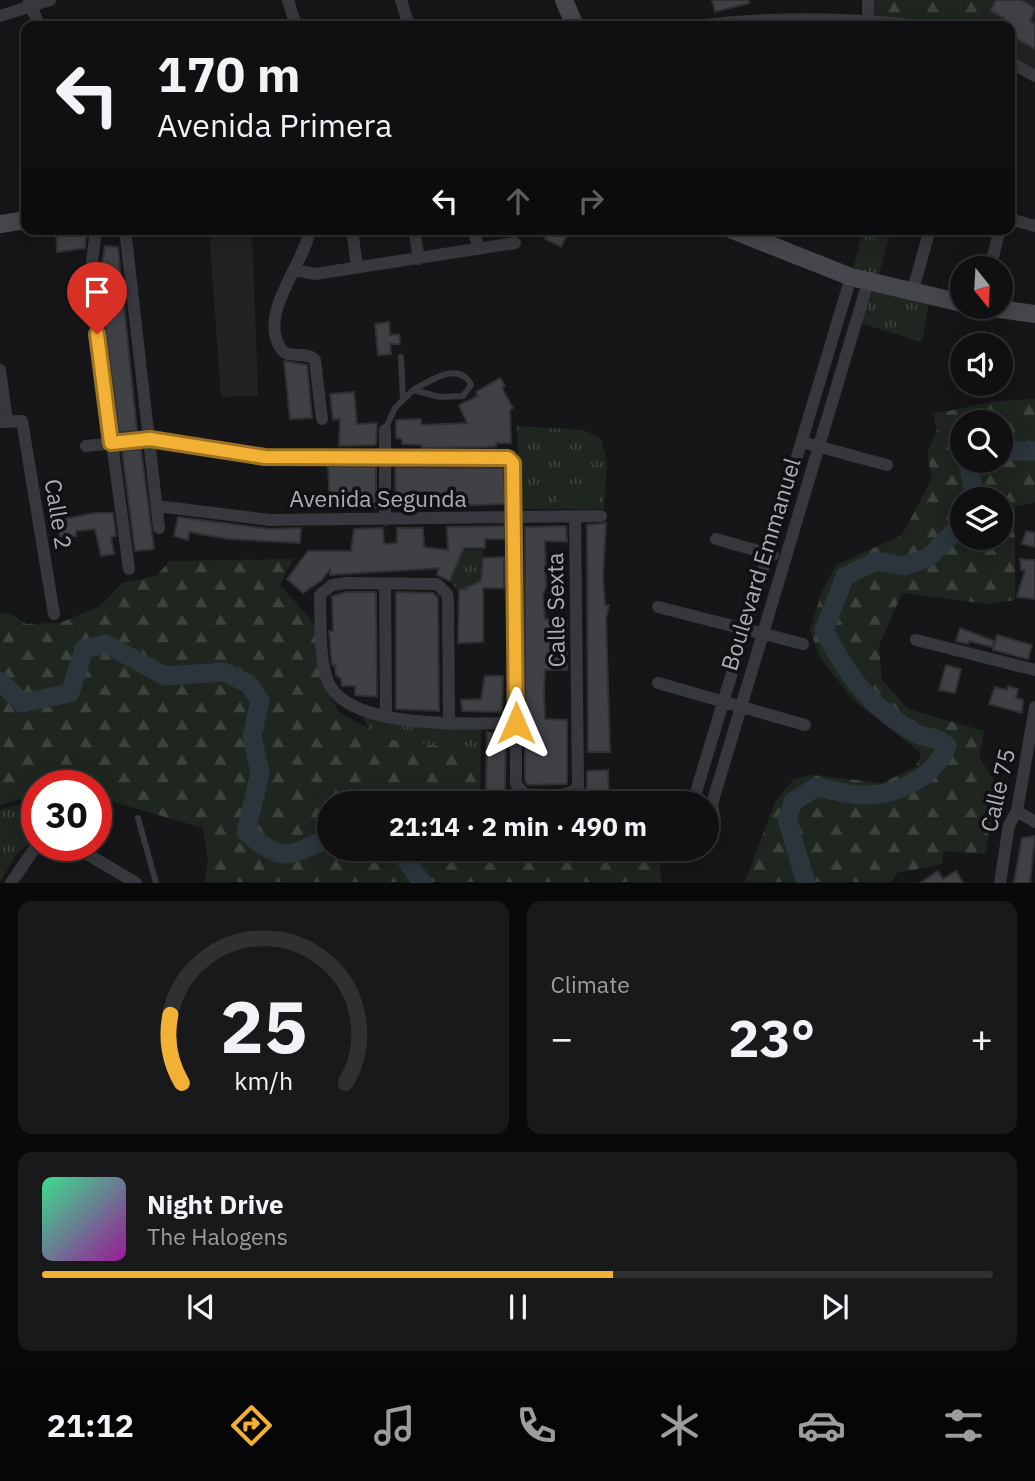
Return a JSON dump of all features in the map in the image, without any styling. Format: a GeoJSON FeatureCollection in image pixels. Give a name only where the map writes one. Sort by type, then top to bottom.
{"type":"FeatureCollection","features":[{"type":"Feature","properties":{"kind":"street"},"geometry":{"type":"LineString","coordinates":[[0,16],[30,3],[50,0]]}},
{"type":"Feature","properties":{"kind":"street"},"geometry":{"type":"LineString","coordinates":[[288,0],[294,21]]}},
{"type":"Feature","properties":{"kind":"street"},"geometry":{"type":"LineString","coordinates":[[401,0],[407,21]]}},
{"type":"Feature","properties":{"kind":"street"},"geometry":{"type":"LineString","coordinates":[[564,0],[573,21]]}},
{"type":"Feature","properties":{"kind":"street"},"geometry":{"type":"LineString","coordinates":[[868,21],[869,0]]}},
{"type":"Feature","properties":{"kind":"street"},"geometry":{"type":"LineString","coordinates":[[30,3],[36,21]]}},
{"type":"Feature","properties":{"kind":"street"},"geometry":{"type":"LineString","coordinates":[[1015,65],[1035,76]]}},
{"type":"Feature","properties":{"kind":"street"},"geometry":{"type":"LineString","coordinates":[[1015,220],[1035,226]]}},
{"type":"Feature","properties":{"kind":"street"},"geometry":{"type":"LineString","coordinates":[[0,224],[21,221]]}},
{"type":"Feature","properties":{"kind":"street"},"geometry":{"type":"LineString","coordinates":[[95,235],[90,280],[129,569]]}},
{"type":"Feature","properties":{"kind":"street"},"geometry":{"type":"LineString","coordinates":[[126,235],[159,528]]}},
{"type":"Feature","properties":{"kind":"street"},"geometry":{"type":"LineString","coordinates":[[309,235],[295,270],[284,285],[278,309],[276,335],[282,350],[287,354],[313,357],[318,367],[323,419]]}},
{"type":"Feature","properties":{"kind":"street"},"geometry":{"type":"LineString","coordinates":[[353,235],[357,267]]}},
{"type":"Feature","properties":{"kind":"street"},"geometry":{"type":"LineString","coordinates":[[416,235],[419,259]]}},
{"type":"Feature","properties":{"kind":"street"},"geometry":{"type":"LineString","coordinates":[[475,235],[479,250]]}},
{"type":"Feature","properties":{"kind":"street"},"geometry":{"type":"LineString","coordinates":[[745,235],[859,280],[950,301]]}},
{"type":"Feature","properties":{"kind":"street"},"geometry":{"type":"LineString","coordinates":[[912,293],[928,235]]}},
{"type":"Feature","properties":{"kind":"street"},"geometry":{"type":"LineString","coordinates":[[993,256],[998,235]]}},
{"type":"Feature","properties":{"kind":"street"},"geometry":{"type":"LineString","coordinates":[[295,270],[315,274],[515,243]]}},
{"type":"Feature","properties":{"kind":"street","name":"Boulevard Emmanuel"},"geometry":{"type":"LineString","coordinates":[[696,791],[844,300],[859,280]]}},
{"type":"Feature","properties":{"kind":"street","name":"Boulevard Emmanuel"},"geometry":{"type":"LineString","coordinates":[[716,791],[783,558],[861,306],[859,280]]}},
{"type":"Feature","properties":{"kind":"street"},"geometry":{"type":"LineString","coordinates":[[1013,311],[1035,314]]}},
{"type":"Feature","properties":{"kind":"street"},"geometry":{"type":"LineString","coordinates":[[0,370],[4,422]]}},
{"type":"Feature","properties":{"kind":"street","name":"Calle 2"},"geometry":{"type":"LineString","coordinates":[[4,422],[22,421],[54,614]]}},
{"type":"Feature","properties":{"kind":"street"},"geometry":{"type":"LineString","coordinates":[[385,430],[385,520]]}},
{"type":"Feature","properties":{"kind":"street"},"geometry":{"type":"LineString","coordinates":[[86,446],[150,439],[265,457],[508,458],[514,468],[516,723],[449,721],[386,718],[342,699],[326,677],[320,595],[332,585],[438,584],[447,594],[448,600],[449,721]]}},
{"type":"Feature","properties":{"kind":"street"},"geometry":{"type":"LineString","coordinates":[[800,442],[887,465]]}},
{"type":"Feature","properties":{"kind":"street","name":"Avenida Segunda"},"geometry":{"type":"LineString","coordinates":[[157,506],[270,520],[601,516]]}},
{"type":"Feature","properties":{"kind":"street","name":"Calle Sexta"},"geometry":{"type":"LineString","coordinates":[[516,723],[516,784],[524,794],[572,793],[578,786],[575,517]]}},
{"type":"Feature","properties":{"kind":"street"},"geometry":{"type":"LineString","coordinates":[[716,539],[783,558]]}},
{"type":"Feature","properties":{"kind":"street"},"geometry":{"type":"LineString","coordinates":[[385,583],[386,718]]}},
{"type":"Feature","properties":{"kind":"street"},"geometry":{"type":"LineString","coordinates":[[658,607],[803,644]]}},
{"type":"Feature","properties":{"kind":"street"},"geometry":{"type":"LineString","coordinates":[[916,640],[1035,670]]}},
{"type":"Feature","properties":{"kind":"street"},"geometry":{"type":"LineString","coordinates":[[658,683],[805,725]]}},
{"type":"Feature","properties":{"kind":"street","name":"Calle 75"},"geometry":{"type":"LineString","coordinates":[[1000,883],[1009,825],[1017,811],[1035,707]]}},
{"type":"Feature","properties":{"kind":"street"},"geometry":{"type":"LineString","coordinates":[[1017,811],[1035,822]]}},
{"type":"Feature","properties":{"kind":"street"},"geometry":{"type":"LineString","coordinates":[[11,883],[26,861]]}},
{"type":"Feature","properties":{"kind":"street"},"geometry":{"type":"LineString","coordinates":[[99,861],[136,883]]}},
{"type":"Feature","properties":{"kind":"lane"},"geometry":{"type":"LineString","coordinates":[[401,357],[403,399]]}},
{"type":"Feature","properties":{"kind":"lane"},"geometry":{"type":"LineString","coordinates":[[385,430],[388,418],[403,399],[413,390],[440,375],[462,375],[471,385],[463,396],[451,398],[413,390]]}},
{"type":"Feature","properties":{"kind":"lane"},"geometry":{"type":"LineString","coordinates":[[138,818],[156,883]]}},
{"type":"Feature","properties":{"kind":"shaded area"},"geometry":{"type":"Polygon","coordinates":[[[868,0],[1035,0],[1035,76],[1015,65],[1015,21],[868,21],[868,0]]]}},
{"type":"Feature","properties":{"kind":"shaded area"},"geometry":{"type":"Polygon","coordinates":[[[209,235],[252,235],[258,396],[221,397],[209,235]]]}},
{"type":"Feature","properties":{"kind":"green space"},"geometry":{"type":"Polygon","coordinates":[[[878,0],[994,0],[989,10],[966,21],[914,21],[894,17],[878,9],[878,0]]]}},
{"type":"Feature","properties":{"kind":"green space"},"geometry":{"type":"Polygon","coordinates":[[[861,235],[889,235],[879,275],[853,268],[861,235]]]}},
{"type":"Feature","properties":{"kind":"green space"},"geometry":{"type":"Polygon","coordinates":[[[872,289],[929,302],[922,342],[860,323],[872,289]]]}},
{"type":"Feature","properties":{"kind":"green space"},"geometry":{"type":"Polygon","coordinates":[[[1035,399],[1035,502],[1015,507],[1015,600],[988,604],[902,593],[879,646],[882,680],[908,709],[984,731],[979,757],[998,786],[985,854],[943,851],[942,864],[897,873],[891,882],[745,882],[776,800],[794,779],[812,775],[882,783],[916,767],[921,753],[853,700],[820,658],[810,630],[822,591],[836,565],[902,535],[932,479],[927,454],[937,430],[933,414],[950,411],[950,473],[1013,473],[1013,410],[953,410],[997,401],[1035,399]]]}},
{"type":"Feature","properties":{"kind":"green space"},"geometry":{"type":"Polygon","coordinates":[[[517,426],[583,430],[601,438],[607,462],[604,509],[520,509],[517,426]]]}},
{"type":"Feature","properties":{"kind":"green space"},"geometry":{"type":"Polygon","coordinates":[[[558,484],[600,484],[600,508],[558,509],[558,484]]]}},
{"type":"Feature","properties":{"kind":"green space"},"geometry":{"type":"Polygon","coordinates":[[[463,550],[483,550],[481,581],[458,591],[450,581],[463,550]]]}},
{"type":"Feature","properties":{"kind":"green space"},"geometry":{"type":"Polygon","coordinates":[[[293,559],[280,585],[317,627],[321,681],[339,712],[386,739],[477,751],[477,791],[317,791],[317,861],[660,861],[661,882],[204,882],[208,862],[203,828],[112,802],[112,770],[21,770],[21,799],[0,805],[0,613],[11,614],[26,624],[60,623],[100,606],[122,583],[156,576],[170,561],[293,559]]]}},
{"type":"Feature","properties":{"kind":"green space"},"geometry":{"type":"Polygon","coordinates":[[[360,709],[481,723],[480,791],[450,791],[379,752],[360,709]]]}},
{"type":"Feature","properties":{"kind":"green space"},"geometry":{"type":"Polygon","coordinates":[[[21,804],[21,850],[0,882],[0,810],[21,804]]]}},
{"type":"Feature","properties":{"kind":"building"},"geometry":{"type":"Polygon","coordinates":[[[712,0],[748,0],[749,3],[715,12],[712,0]]]}},
{"type":"Feature","properties":{"kind":"building"},"geometry":{"type":"Polygon","coordinates":[[[996,0],[1021,0],[1035,8],[1030,21],[1035,24],[1035,49],[1015,38],[1015,21],[1002,21],[1004,18],[990,11],[996,0]]]}},
{"type":"Feature","properties":{"kind":"building"},"geometry":{"type":"Polygon","coordinates":[[[56,235],[86,235],[85,248],[57,252],[56,235]]]}},
{"type":"Feature","properties":{"kind":"building"},"geometry":{"type":"Polygon","coordinates":[[[547,235],[567,235],[561,247],[545,239],[547,235]]]}},
{"type":"Feature","properties":{"kind":"building"},"geometry":{"type":"Polygon","coordinates":[[[105,246],[118,247],[137,431],[119,432],[99,280],[105,246]]]}},
{"type":"Feature","properties":{"kind":"building"},"geometry":{"type":"Polygon","coordinates":[[[389,322],[390,335],[399,334],[400,344],[390,344],[391,354],[378,355],[375,324],[389,322]]]}},
{"type":"Feature","properties":{"kind":"building"},"geometry":{"type":"Polygon","coordinates":[[[284,361],[307,365],[312,418],[290,419],[284,361]]]}},
{"type":"Feature","properties":{"kind":"building"},"geometry":{"type":"Polygon","coordinates":[[[500,378],[505,386],[502,388],[513,408],[510,410],[511,443],[496,443],[496,446],[484,447],[422,448],[422,445],[402,444],[402,439],[396,438],[396,420],[421,419],[421,425],[467,423],[459,405],[478,396],[476,392],[500,378]]]}},
{"type":"Feature","properties":{"kind":"building"},"geometry":{"type":"Polygon","coordinates":[[[354,392],[357,424],[377,423],[376,445],[339,446],[340,419],[333,420],[330,394],[354,392]]]}},
{"type":"Feature","properties":{"kind":"building"},"geometry":{"type":"Polygon","coordinates":[[[141,449],[154,549],[135,551],[122,451],[141,449]]]}},
{"type":"Feature","properties":{"kind":"building"},"geometry":{"type":"Polygon","coordinates":[[[328,466],[376,467],[376,508],[330,507],[328,466]]]}},
{"type":"Feature","properties":{"kind":"building"},"geometry":{"type":"Polygon","coordinates":[[[395,467],[504,468],[505,504],[396,508],[395,467]]]}},
{"type":"Feature","properties":{"kind":"building"},"geometry":{"type":"Polygon","coordinates":[[[95,513],[113,513],[116,536],[111,537],[114,554],[101,556],[95,529],[76,531],[76,536],[60,538],[57,520],[95,513]]]}},
{"type":"Feature","properties":{"kind":"building"},"geometry":{"type":"Polygon","coordinates":[[[178,517],[269,529],[301,528],[300,543],[228,539],[189,532],[188,540],[174,536],[178,517]]]}},
{"type":"Feature","properties":{"kind":"building"},"geometry":{"type":"Polygon","coordinates":[[[606,523],[603,576],[605,605],[609,605],[606,619],[610,752],[588,752],[587,525],[606,523]]]}},
{"type":"Feature","properties":{"kind":"building"},"geometry":{"type":"Polygon","coordinates":[[[505,526],[505,539],[485,539],[485,548],[464,548],[450,581],[437,575],[439,568],[330,575],[330,569],[322,580],[303,593],[287,579],[308,551],[351,551],[354,529],[383,528],[384,544],[397,543],[397,528],[423,528],[424,547],[448,550],[447,527],[505,526]]]}},
{"type":"Feature","properties":{"kind":"building"},"geometry":{"type":"Polygon","coordinates":[[[566,526],[567,542],[545,541],[546,587],[543,595],[545,619],[567,620],[567,670],[545,670],[544,692],[545,719],[567,720],[567,784],[528,785],[525,781],[525,527],[566,526]]]}},
{"type":"Feature","properties":{"kind":"building"},"geometry":{"type":"Polygon","coordinates":[[[1026,531],[1035,533],[1035,547],[1022,544],[1026,531]]]}},
{"type":"Feature","properties":{"kind":"building"},"geometry":{"type":"Polygon","coordinates":[[[504,557],[504,588],[483,588],[483,642],[458,643],[459,590],[468,589],[465,588],[481,581],[483,558],[504,557]]]}},
{"type":"Feature","properties":{"kind":"building"},"geometry":{"type":"Polygon","coordinates":[[[1020,559],[1035,560],[1035,599],[1017,597],[1025,570],[1021,570],[1020,559]]]}},
{"type":"Feature","properties":{"kind":"building"},"geometry":{"type":"Polygon","coordinates":[[[347,592],[376,592],[377,697],[355,695],[355,686],[342,686],[341,679],[336,675],[335,665],[332,665],[329,631],[333,631],[332,596],[347,592]]]}},
{"type":"Feature","properties":{"kind":"building"},"geometry":{"type":"Polygon","coordinates":[[[396,592],[433,593],[438,598],[439,711],[396,709],[396,592]]]}},
{"type":"Feature","properties":{"kind":"building"},"geometry":{"type":"Polygon","coordinates":[[[960,628],[994,641],[992,647],[969,641],[968,644],[956,641],[960,628]]]}},
{"type":"Feature","properties":{"kind":"building"},"geometry":{"type":"Polygon","coordinates":[[[997,635],[1032,645],[1028,659],[993,650],[997,635]]]}},
{"type":"Feature","properties":{"kind":"building"},"geometry":{"type":"Polygon","coordinates":[[[946,665],[961,669],[955,693],[939,690],[946,665]]]}},
{"type":"Feature","properties":{"kind":"building"},"geometry":{"type":"Polygon","coordinates":[[[485,676],[503,676],[502,712],[462,711],[461,700],[481,699],[485,676]]]}},
{"type":"Feature","properties":{"kind":"building"},"geometry":{"type":"Polygon","coordinates":[[[1008,686],[1018,689],[1016,698],[1023,700],[1022,713],[989,704],[995,687],[1007,690],[1008,686]]]}},
{"type":"Feature","properties":{"kind":"building"},"geometry":{"type":"Polygon","coordinates":[[[487,732],[506,734],[505,790],[486,791],[487,732]]]}},
{"type":"Feature","properties":{"kind":"building"},"geometry":{"type":"Polygon","coordinates":[[[608,770],[609,791],[585,791],[587,771],[608,770]]]}},
{"type":"Feature","properties":{"kind":"building"},"geometry":{"type":"Polygon","coordinates":[[[1035,836],[1030,883],[1014,883],[1022,838],[1035,836]]]}},
{"type":"Feature","properties":{"kind":"building"},"geometry":{"type":"Polygon","coordinates":[[[938,871],[943,879],[956,871],[963,883],[920,883],[938,871]]]}},
{"type":"Feature","properties":{"kind":"waterway"},"geometry":{"type":"LineString","coordinates":[[1013,451],[1035,451]]}},
{"type":"Feature","properties":{"kind":"waterway"},"geometry":{"type":"LineString","coordinates":[[970,473],[973,487]]}},
{"type":"Feature","properties":{"kind":"waterway"},"geometry":{"type":"LineString","coordinates":[[806,883],[787,819],[793,802],[816,787],[860,795],[891,792],[925,775],[947,746],[937,739],[913,732],[883,711],[871,700],[842,662],[824,630],[845,576],[877,561],[904,566],[929,557],[950,536]]}},
{"type":"Feature","properties":{"kind":"waterway"},"geometry":{"type":"LineString","coordinates":[[0,681],[22,703],[70,693],[84,649],[106,644],[165,676],[224,672],[249,684],[260,701],[252,736],[260,773],[246,832],[278,853],[294,853],[317,843]]}},
{"type":"Feature","properties":{"kind":"waterway"},"geometry":{"type":"LineString","coordinates":[[407,861],[422,883]]}},
{"type":"Feature","properties":{"kind":"route"},"geometry":{"type":"LineString","coordinates":[[97,334],[111,443],[150,439],[265,457],[508,458],[514,468],[516,723]]}}]}
